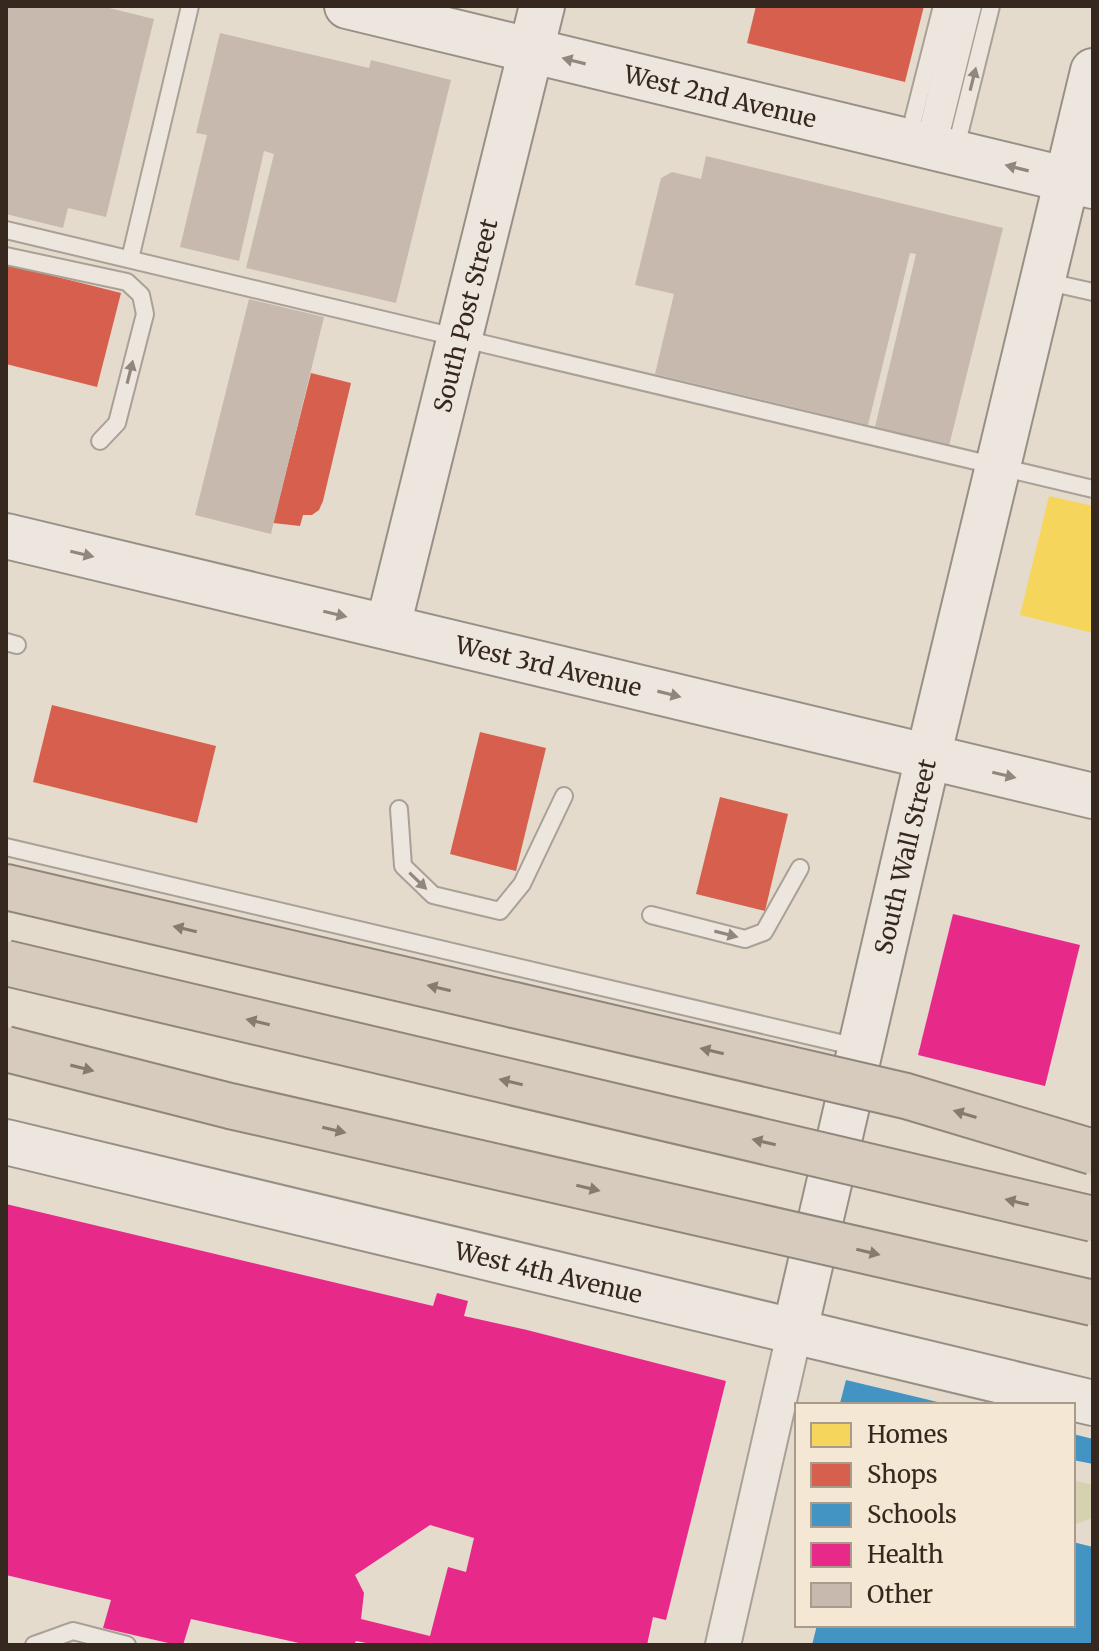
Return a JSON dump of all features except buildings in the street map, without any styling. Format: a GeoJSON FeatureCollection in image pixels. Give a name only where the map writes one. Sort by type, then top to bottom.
{"type":"FeatureCollection","features":[{"type":"Feature","properties":{"kind":"highway"},"geometry":{"type":"LineString","coordinates":[[6,887],[906,1096],[1093,1152]]}},
{"type":"Feature","properties":{"kind":"highway"},"geometry":{"type":"LineString","coordinates":[[6,963],[1093,1219]]}},
{"type":"Feature","properties":{"kind":"highway"},"geometry":{"type":"LineString","coordinates":[[6,1049],[230,1106],[1093,1303]]}},
{"type":"Feature","properties":{"kind":"street","name":"West 2nd Avenue"},"geometry":{"type":"LineString","coordinates":[[347,6],[1080,183]]}},
{"type":"Feature","properties":{"kind":"street","name":"South Post Street"},"geometry":{"type":"LineString","coordinates":[[388,626],[542,6]]}},
{"type":"Feature","properties":{"kind":"street","name":"South Wall Street"},"geometry":{"type":"LineString","coordinates":[[723,1645],[928,757],[1042,280],[1080,183],[1093,71]]}},
{"type":"Feature","properties":{"kind":"street","name":"West 3rd Avenue"},"geometry":{"type":"LineString","coordinates":[[6,536],[1093,796]]}},
{"type":"Feature","properties":{"kind":"street","name":"West 4th Avenue"},"geometry":{"type":"LineString","coordinates":[[6,1142],[1093,1403]]}},
{"type":"Feature","properties":{"kind":"lane"},"geometry":{"type":"LineString","coordinates":[[130,259],[190,6]]}},
{"type":"Feature","properties":{"kind":"lane"},"geometry":{"type":"LineString","coordinates":[[931,147],[942,6]]}},
{"type":"Feature","properties":{"kind":"lane"},"geometry":{"type":"LineString","coordinates":[[931,147],[957,6]]}},
{"type":"Feature","properties":{"kind":"lane"},"geometry":{"type":"LineString","coordinates":[[931,147],[973,6]]}},
{"type":"Feature","properties":{"kind":"lane"},"geometry":{"type":"LineString","coordinates":[[931,147],[991,6]]}},
{"type":"Feature","properties":{"kind":"lane"},"geometry":{"type":"LineString","coordinates":[[6,230],[1093,489]]}},
{"type":"Feature","properties":{"kind":"lane"},"geometry":{"type":"LineString","coordinates":[[6,256],[127,282],[141,295],[145,314],[117,423],[100,441]]}},
{"type":"Feature","properties":{"kind":"lane"},"geometry":{"type":"LineString","coordinates":[[1042,280],[1093,292]]}},
{"type":"Feature","properties":{"kind":"lane"},"geometry":{"type":"LineString","coordinates":[[399,809],[403,866],[433,895],[500,911],[522,884],[564,796]]}},
{"type":"Feature","properties":{"kind":"lane"},"geometry":{"type":"LineString","coordinates":[[6,847],[862,1048]]}},
{"type":"Feature","properties":{"kind":"lane"},"geometry":{"type":"LineString","coordinates":[[651,915],[745,939],[764,932],[800,868]]}},
{"type":"Feature","properties":{"kind":"lane"},"geometry":{"type":"LineString","coordinates":[[34,1645],[73,1631],[127,1645]]}},
{"type":"Feature","properties":{"kind":"shaded area"},"geometry":{"type":"Polygon","coordinates":[[[1075,1480],[1093,1485],[1093,1518],[1075,1524],[1075,1480]]]}}]}
